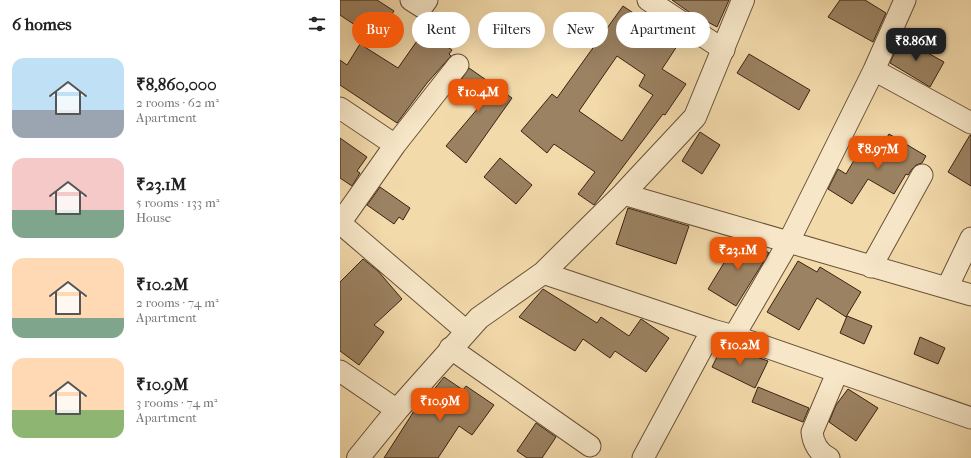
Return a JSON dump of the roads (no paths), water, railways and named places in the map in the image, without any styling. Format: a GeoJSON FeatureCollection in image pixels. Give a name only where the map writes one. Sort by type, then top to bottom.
{"type":"FeatureCollection","features":[{"type":"Feature","properties":{"kind":"street"},"geometry":{"type":"LineString","coordinates":[[411,0],[422,7],[427,0]]}},
{"type":"Feature","properties":{"kind":"street"},"geometry":{"type":"LineString","coordinates":[[648,0],[724,50]]}},
{"type":"Feature","properties":{"kind":"street"},"geometry":{"type":"LineString","coordinates":[[363,457],[397,410],[466,331],[479,318],[543,273],[623,194],[695,117],[744,0]]}},
{"type":"Feature","properties":{"kind":"street"},"geometry":{"type":"LineString","coordinates":[[734,336],[788,243],[874,70],[905,0]]}},
{"type":"Feature","properties":{"kind":"street"},"geometry":{"type":"LineString","coordinates":[[458,65],[395,146],[340,223],[466,331]]}},
{"type":"Feature","properties":{"kind":"street"},"geometry":{"type":"LineString","coordinates":[[874,70],[971,123]]}},
{"type":"Feature","properties":{"kind":"street"},"geometry":{"type":"LineString","coordinates":[[340,108],[395,146]]}},
{"type":"Feature","properties":{"kind":"street"},"geometry":{"type":"LineString","coordinates":[[871,267],[922,175]]}},
{"type":"Feature","properties":{"kind":"street"},"geometry":{"type":"LineString","coordinates":[[623,194],[971,295]]}},
{"type":"Feature","properties":{"kind":"street"},"geometry":{"type":"LineString","coordinates":[[947,288],[971,238]]}},
{"type":"Feature","properties":{"kind":"street"},"geometry":{"type":"LineString","coordinates":[[543,273],[734,336],[971,418]]}},
{"type":"Feature","properties":{"kind":"street"},"geometry":{"type":"LineString","coordinates":[[643,458],[712,330]]}},
{"type":"Feature","properties":{"kind":"street"},"geometry":{"type":"LineString","coordinates":[[450,348],[590,446]]}},
{"type":"Feature","properties":{"kind":"street"},"geometry":{"type":"LineString","coordinates":[[340,371],[397,410]]}},
{"type":"Feature","properties":{"kind":"street"},"geometry":{"type":"LineString","coordinates":[[830,458],[819,450],[813,441],[812,432],[837,372]]}}]}
